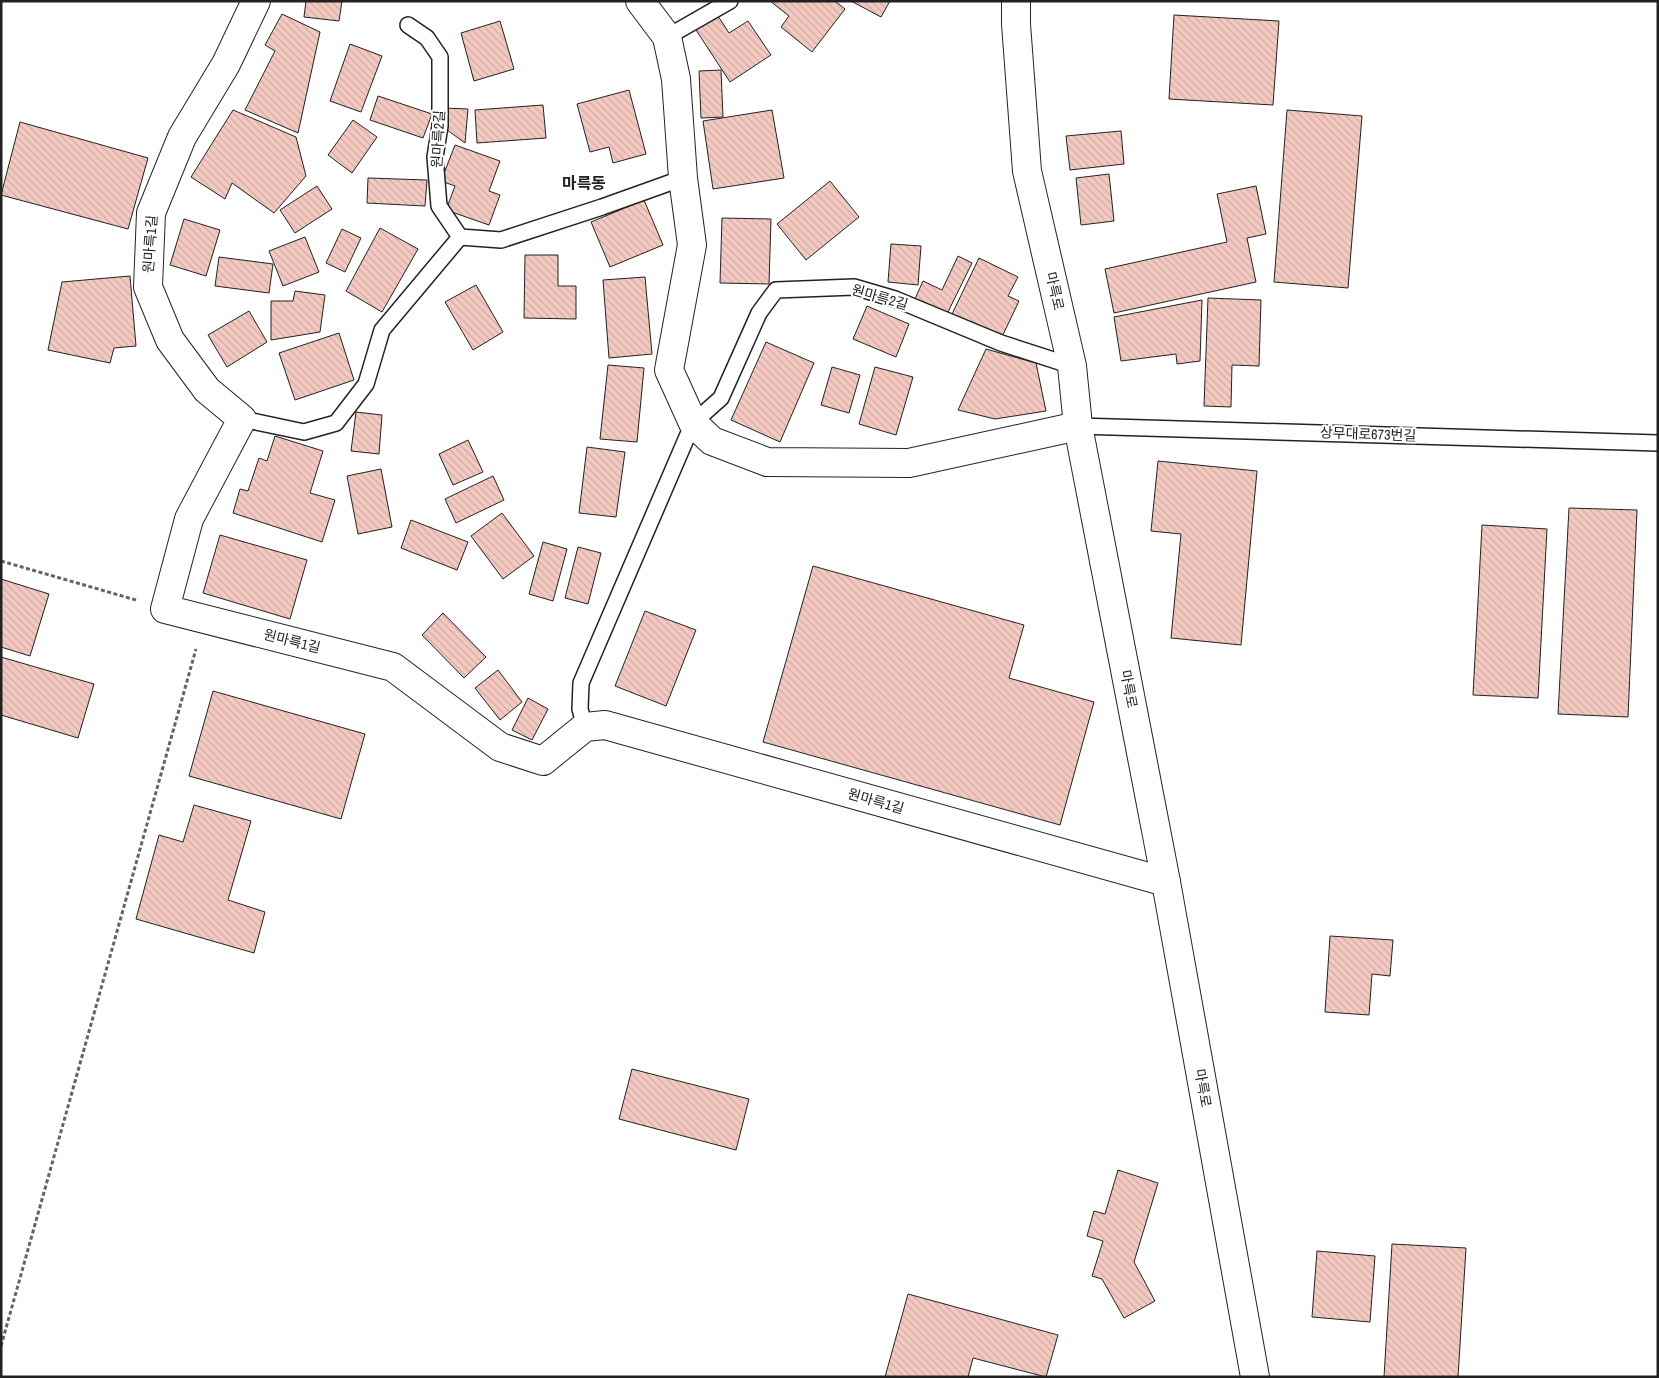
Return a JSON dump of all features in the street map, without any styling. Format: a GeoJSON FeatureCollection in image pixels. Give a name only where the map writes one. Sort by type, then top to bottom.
{"type":"FeatureCollection","features":[{"type":"Feature","properties":{"kind":"street","name":"원마륵1길"},"geometry":{"type":"LineString","coordinates":[[242,419],[207,390],[170,340],[148,287],[151,213],[182,137],[226,64],[256,1]]}},
{"type":"Feature","properties":{"kind":"street"},"geometry":{"type":"LineString","coordinates":[[640,1],[667,37],[676,80],[683,178],[692,244],[669,370],[694,423],[712,441],[768,462],[909,463],[1078,426]]}},
{"type":"Feature","properties":{"kind":"street","name":"마륵로"},"geometry":{"type":"LineString","coordinates":[[1016,1],[1027,171],[1072,366],[1078,426],[1166,882],[1255,1377]]}},
{"type":"Feature","properties":{"kind":"street"},"geometry":{"type":"LineString","coordinates":[[165,609],[190,519],[242,419]]}},
{"type":"Feature","properties":{"kind":"street","name":"원마륵1길"},"geometry":{"type":"LineString","coordinates":[[165,609],[393,666],[500,747],[543,761],[585,727],[605,725],[1166,882]]}},
{"type":"Feature","properties":{"kind":"lane"},"geometry":{"type":"LineString","coordinates":[[667,37],[730,1]]}},
{"type":"Feature","properties":{"kind":"lane","name":"원마륵2길"},"geometry":{"type":"LineString","coordinates":[[408,25],[427,38],[440,57],[440,126],[435,158],[439,206],[460,237]]}},
{"type":"Feature","properties":{"kind":"lane"},"geometry":{"type":"LineString","coordinates":[[460,237],[500,240],[683,178]]}},
{"type":"Feature","properties":{"kind":"lane","name":"원마륵1길"},"geometry":{"type":"LineString","coordinates":[[242,419],[304,432],[336,423],[366,384],[382,330],[460,237]]}},
{"type":"Feature","properties":{"kind":"lane","name":"원마륵2길"},"geometry":{"type":"LineString","coordinates":[[694,423],[721,398],[759,313],[776,290],[854,287],[895,299],[1001,343],[1072,366]]}},
{"type":"Feature","properties":{"kind":"lane"},"geometry":{"type":"LineString","coordinates":[[585,727],[580,709],[580,683],[694,423]]}},
{"type":"Feature","properties":{"kind":"lane","name":"상무대로673번길"},"geometry":{"type":"LineString","coordinates":[[1078,426],[1658,443]]}},
{"type":"Feature","properties":{"kind":"path"},"geometry":{"type":"LineString","coordinates":[[1,561],[165,609]]}},
{"type":"Feature","properties":{"kind":"path"},"geometry":{"type":"LineString","coordinates":[[1,1346],[204,619]]}},
{"type":"Feature","properties":{"kind":"building"},"geometry":{"type":"Polygon","coordinates":[[[306,1],[342,1],[339,21],[304,17],[306,1]]]}},
{"type":"Feature","properties":{"kind":"building"},"geometry":{"type":"Polygon","coordinates":[[[770,1],[835,1],[845,9],[812,52],[781,27],[789,16],[770,1]]]}},
{"type":"Feature","properties":{"kind":"building"},"geometry":{"type":"Polygon","coordinates":[[[851,1],[890,1],[881,17],[851,1]]]}},
{"type":"Feature","properties":{"kind":"building"},"geometry":{"type":"Polygon","coordinates":[[[282,14],[320,32],[298,133],[245,110],[275,51],[265,45],[282,14]]]}},
{"type":"Feature","properties":{"kind":"building"},"geometry":{"type":"Polygon","coordinates":[[[1174,15],[1279,21],[1273,105],[1169,99],[1174,15]]]}},
{"type":"Feature","properties":{"kind":"building"},"geometry":{"type":"Polygon","coordinates":[[[718,16],[729,33],[748,21],[771,55],[730,82],[696,30],[718,16]]]}},
{"type":"Feature","properties":{"kind":"building"},"geometry":{"type":"Polygon","coordinates":[[[500,21],[514,69],[474,81],[461,33],[500,21]]]}},
{"type":"Feature","properties":{"kind":"building"},"geometry":{"type":"Polygon","coordinates":[[[350,44],[382,56],[361,112],[330,101],[350,44]]]}},
{"type":"Feature","properties":{"kind":"building"},"geometry":{"type":"Polygon","coordinates":[[[721,70],[723,117],[701,118],[699,71],[721,70]]]}},
{"type":"Feature","properties":{"kind":"building"},"geometry":{"type":"Polygon","coordinates":[[[629,90],[646,154],[613,163],[609,147],[590,152],[577,104],[629,90]]]}},
{"type":"Feature","properties":{"kind":"building"},"geometry":{"type":"Polygon","coordinates":[[[378,96],[432,114],[423,138],[370,120],[378,96]]]}},
{"type":"Feature","properties":{"kind":"building"},"geometry":{"type":"Polygon","coordinates":[[[543,105],[546,138],[477,143],[475,110],[543,105]]]}},
{"type":"Feature","properties":{"kind":"building"},"geometry":{"type":"Polygon","coordinates":[[[444,108],[468,109],[465,143],[443,127],[444,108]]]}},
{"type":"Feature","properties":{"kind":"building"},"geometry":{"type":"Polygon","coordinates":[[[233,110],[296,137],[306,176],[274,213],[232,183],[225,199],[191,177],[233,110]]]}},
{"type":"Feature","properties":{"kind":"building"},"geometry":{"type":"Polygon","coordinates":[[[772,110],[784,178],[713,189],[703,121],[772,110]]]}},
{"type":"Feature","properties":{"kind":"building"},"geometry":{"type":"Polygon","coordinates":[[[1287,110],[1362,116],[1348,288],[1274,282],[1287,110]]]}},
{"type":"Feature","properties":{"kind":"building"},"geometry":{"type":"Polygon","coordinates":[[[353,120],[377,137],[352,173],[328,155],[353,120]]]}},
{"type":"Feature","properties":{"kind":"building"},"geometry":{"type":"Polygon","coordinates":[[[20,122],[148,158],[128,229],[1,195],[20,122]]]}},
{"type":"Feature","properties":{"kind":"building"},"geometry":{"type":"Polygon","coordinates":[[[1121,131],[1124,164],[1070,170],[1066,136],[1121,131]]]}},
{"type":"Feature","properties":{"kind":"building"},"geometry":{"type":"Polygon","coordinates":[[[455,145],[500,161],[489,191],[500,195],[489,225],[446,210],[455,186],[441,181],[455,145]]]}},
{"type":"Feature","properties":{"kind":"building"},"geometry":{"type":"Polygon","coordinates":[[[1109,174],[1114,221],[1081,225],[1076,178],[1109,174]]]}},
{"type":"Feature","properties":{"kind":"building"},"geometry":{"type":"Polygon","coordinates":[[[368,178],[427,180],[425,206],[367,203],[368,178]]]}},
{"type":"Feature","properties":{"kind":"building"},"geometry":{"type":"Polygon","coordinates":[[[830,181],[859,217],[806,260],[777,224],[830,181]]]}},
{"type":"Feature","properties":{"kind":"building"},"geometry":{"type":"Polygon","coordinates":[[[317,186],[332,209],[295,233],[280,210],[317,186]]]}},
{"type":"Feature","properties":{"kind":"building"},"geometry":{"type":"Polygon","coordinates":[[[1256,186],[1266,234],[1247,238],[1256,282],[1114,313],[1105,269],[1227,242],[1217,194],[1256,186]]]}},
{"type":"Feature","properties":{"kind":"building"},"geometry":{"type":"Polygon","coordinates":[[[644,200],[663,245],[610,267],[591,222],[644,200]]]}},
{"type":"Feature","properties":{"kind":"building"},"geometry":{"type":"Polygon","coordinates":[[[722,218],[771,219],[769,284],[720,283],[722,218]]]}},
{"type":"Feature","properties":{"kind":"building"},"geometry":{"type":"Polygon","coordinates":[[[184,219],[220,230],[206,276],[170,265],[184,219]]]}},
{"type":"Feature","properties":{"kind":"building"},"geometry":{"type":"Polygon","coordinates":[[[380,228],[418,249],[382,312],[346,291],[380,228]]]}},
{"type":"Feature","properties":{"kind":"building"},"geometry":{"type":"Polygon","coordinates":[[[342,229],[361,238],[345,272],[326,263],[342,229]]]}},
{"type":"Feature","properties":{"kind":"building"},"geometry":{"type":"Polygon","coordinates":[[[305,237],[319,272],[283,286],[269,251],[305,237]]]}},
{"type":"Feature","properties":{"kind":"building"},"geometry":{"type":"Polygon","coordinates":[[[891,244],[921,246],[918,285],[888,282],[891,244]]]}},
{"type":"Feature","properties":{"kind":"building"},"geometry":{"type":"Polygon","coordinates":[[[525,255],[558,255],[558,286],[576,286],[576,319],[524,318],[525,255]]]}},
{"type":"Feature","properties":{"kind":"building"},"geometry":{"type":"Polygon","coordinates":[[[958,256],[972,263],[947,314],[915,299],[923,281],[942,290],[958,256]]]}},
{"type":"Feature","properties":{"kind":"building"},"geometry":{"type":"Polygon","coordinates":[[[219,257],[273,264],[269,293],[215,286],[219,257]]]}},
{"type":"Feature","properties":{"kind":"building"},"geometry":{"type":"Polygon","coordinates":[[[979,258],[1018,277],[1008,296],[1019,301],[1001,339],[952,314],[979,258]]]}},
{"type":"Feature","properties":{"kind":"building"},"geometry":{"type":"Polygon","coordinates":[[[130,276],[136,346],[114,348],[110,363],[48,350],[62,282],[130,276]]]}},
{"type":"Feature","properties":{"kind":"building"},"geometry":{"type":"Polygon","coordinates":[[[645,277],[652,354],[609,358],[603,280],[645,277]]]}},
{"type":"Feature","properties":{"kind":"building"},"geometry":{"type":"Polygon","coordinates":[[[476,285],[503,332],[473,350],[445,302],[476,285]]]}},
{"type":"Feature","properties":{"kind":"building"},"geometry":{"type":"Polygon","coordinates":[[[295,291],[325,295],[320,332],[271,340],[271,301],[293,301],[295,291]]]}},
{"type":"Feature","properties":{"kind":"building"},"geometry":{"type":"Polygon","coordinates":[[[1208,298],[1261,300],[1259,366],[1232,365],[1231,407],[1204,406],[1208,298]]]}},
{"type":"Feature","properties":{"kind":"building"},"geometry":{"type":"Polygon","coordinates":[[[1202,300],[1200,361],[1177,364],[1176,354],[1121,361],[1114,317],[1202,300]]]}},
{"type":"Feature","properties":{"kind":"building"},"geometry":{"type":"Polygon","coordinates":[[[867,306],[909,324],[896,357],[853,339],[867,306]]]}},
{"type":"Feature","properties":{"kind":"building"},"geometry":{"type":"Polygon","coordinates":[[[249,311],[267,342],[227,367],[208,335],[249,311]]]}},
{"type":"Feature","properties":{"kind":"building"},"geometry":{"type":"Polygon","coordinates":[[[339,333],[354,380],[295,400],[279,353],[339,333]]]}},
{"type":"Feature","properties":{"kind":"building"},"geometry":{"type":"Polygon","coordinates":[[[766,342],[814,363],[780,442],[731,420],[766,342]]]}},
{"type":"Feature","properties":{"kind":"building"},"geometry":{"type":"Polygon","coordinates":[[[986,349],[1036,363],[1046,411],[995,419],[958,410],[986,349]]]}},
{"type":"Feature","properties":{"kind":"building"},"geometry":{"type":"Polygon","coordinates":[[[608,365],[644,368],[637,442],[600,439],[608,365]]]}},
{"type":"Feature","properties":{"kind":"building"},"geometry":{"type":"Polygon","coordinates":[[[832,367],[860,375],[849,413],[821,405],[832,367]]]}},
{"type":"Feature","properties":{"kind":"building"},"geometry":{"type":"Polygon","coordinates":[[[875,367],[913,377],[896,435],[859,424],[875,367]]]}},
{"type":"Feature","properties":{"kind":"building"},"geometry":{"type":"Polygon","coordinates":[[[356,412],[382,415],[379,454],[351,451],[356,412]]]}},
{"type":"Feature","properties":{"kind":"building"},"geometry":{"type":"Polygon","coordinates":[[[275,436],[323,451],[310,493],[335,500],[322,542],[233,513],[240,489],[248,491],[259,458],[267,461],[275,436]]]}},
{"type":"Feature","properties":{"kind":"building"},"geometry":{"type":"Polygon","coordinates":[[[468,440],[483,472],[453,485],[439,454],[468,440]]]}},
{"type":"Feature","properties":{"kind":"building"},"geometry":{"type":"Polygon","coordinates":[[[587,447],[625,452],[616,517],[579,513],[587,447]]]}},
{"type":"Feature","properties":{"kind":"building"},"geometry":{"type":"Polygon","coordinates":[[[1158,461],[1257,471],[1241,645],[1171,638],[1181,534],[1151,531],[1158,461]]]}},
{"type":"Feature","properties":{"kind":"building"},"geometry":{"type":"Polygon","coordinates":[[[381,469],[392,527],[358,534],[347,476],[381,469]]]}},
{"type":"Feature","properties":{"kind":"building"},"geometry":{"type":"Polygon","coordinates":[[[493,476],[504,500],[456,523],[445,499],[493,476]]]}},
{"type":"Feature","properties":{"kind":"building"},"geometry":{"type":"Polygon","coordinates":[[[1569,508],[1637,510],[1628,717],[1558,714],[1569,508]]]}},
{"type":"Feature","properties":{"kind":"building"},"geometry":{"type":"Polygon","coordinates":[[[502,513],[534,556],[503,579],[471,536],[502,513]]]}},
{"type":"Feature","properties":{"kind":"building"},"geometry":{"type":"Polygon","coordinates":[[[411,520],[468,542],[457,570],[401,548],[411,520]]]}},
{"type":"Feature","properties":{"kind":"building"},"geometry":{"type":"Polygon","coordinates":[[[1482,525],[1547,529],[1538,698],[1473,695],[1482,525]]]}},
{"type":"Feature","properties":{"kind":"building"},"geometry":{"type":"Polygon","coordinates":[[[220,535],[307,560],[290,619],[203,593],[220,535]]]}},
{"type":"Feature","properties":{"kind":"building"},"geometry":{"type":"Polygon","coordinates":[[[543,542],[567,549],[553,601],[529,594],[543,542]]]}},
{"type":"Feature","properties":{"kind":"building"},"geometry":{"type":"Polygon","coordinates":[[[578,547],[601,553],[588,604],[565,598],[578,547]]]}},
{"type":"Feature","properties":{"kind":"building"},"geometry":{"type":"Polygon","coordinates":[[[813,566],[1024,625],[1009,678],[1094,702],[1060,825],[763,742],[813,566]]]}},
{"type":"Feature","properties":{"kind":"building"},"geometry":{"type":"Polygon","coordinates":[[[1,579],[49,594],[30,656],[1,647],[1,579]]]}},
{"type":"Feature","properties":{"kind":"building"},"geometry":{"type":"Polygon","coordinates":[[[645,611],[696,630],[666,706],[615,686],[645,611]]]}},
{"type":"Feature","properties":{"kind":"building"},"geometry":{"type":"Polygon","coordinates":[[[443,613],[486,657],[464,678],[422,635],[443,613]]]}},
{"type":"Feature","properties":{"kind":"building"},"geometry":{"type":"Polygon","coordinates":[[[1,657],[94,684],[78,738],[1,715],[1,657]]]}},
{"type":"Feature","properties":{"kind":"building"},"geometry":{"type":"Polygon","coordinates":[[[498,670],[522,702],[500,720],[475,688],[498,670]]]}},
{"type":"Feature","properties":{"kind":"building"},"geometry":{"type":"Polygon","coordinates":[[[213,691],[365,734],[341,819],[189,776],[213,691]]]}},
{"type":"Feature","properties":{"kind":"building"},"geometry":{"type":"Polygon","coordinates":[[[528,698],[548,709],[532,740],[512,730],[528,698]]]}},
{"type":"Feature","properties":{"kind":"building"},"geometry":{"type":"Polygon","coordinates":[[[194,805],[251,821],[228,900],[265,912],[254,953],[136,919],[159,835],[183,842],[194,805]]]}},
{"type":"Feature","properties":{"kind":"building"},"geometry":{"type":"Polygon","coordinates":[[[1330,936],[1393,940],[1390,976],[1372,974],[1369,1015],[1325,1012],[1330,936]]]}},
{"type":"Feature","properties":{"kind":"building"},"geometry":{"type":"Polygon","coordinates":[[[632,1069],[749,1099],[736,1150],[619,1119],[632,1069]]]}},
{"type":"Feature","properties":{"kind":"building"},"geometry":{"type":"Polygon","coordinates":[[[1118,1170],[1158,1183],[1134,1262],[1155,1301],[1124,1318],[1102,1279],[1092,1276],[1103,1241],[1087,1236],[1094,1211],[1105,1214],[1118,1170]]]}},
{"type":"Feature","properties":{"kind":"building"},"geometry":{"type":"Polygon","coordinates":[[[1392,1244],[1466,1248],[1458,1377],[1384,1377],[1392,1244]]]}},
{"type":"Feature","properties":{"kind":"building"},"geometry":{"type":"Polygon","coordinates":[[[1317,1251],[1375,1256],[1370,1322],[1312,1317],[1317,1251]]]}},
{"type":"Feature","properties":{"kind":"building"},"geometry":{"type":"Polygon","coordinates":[[[908,1294],[1058,1335],[1046,1377],[973,1358],[968,1377],[885,1377],[908,1294]]]}},
{"type":"Feature","properties":{"kind":"district","name":"마륵동"},"geometry":{"type":"Point","coordinates":[584,183]}}]}
